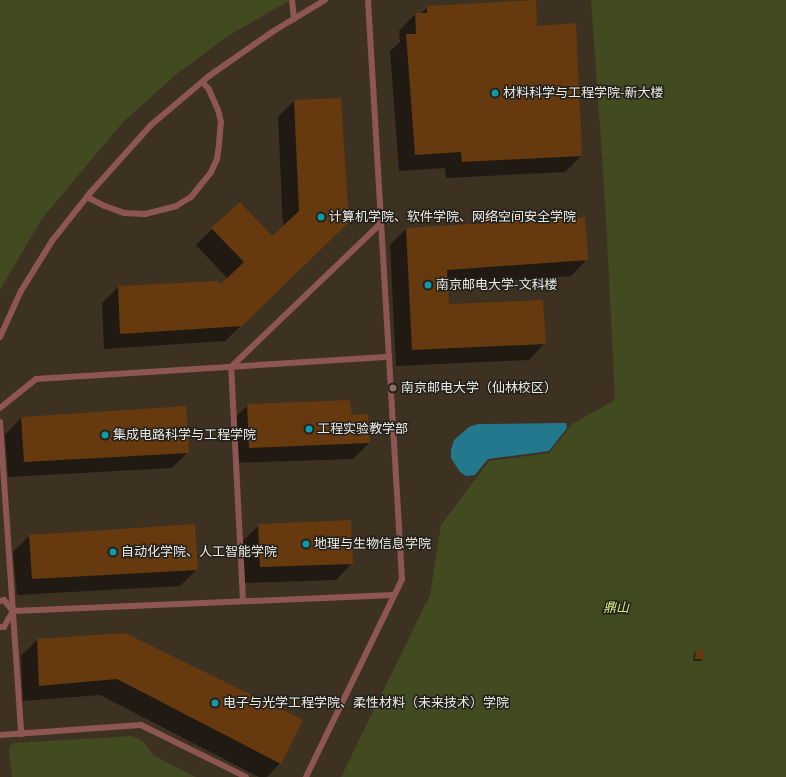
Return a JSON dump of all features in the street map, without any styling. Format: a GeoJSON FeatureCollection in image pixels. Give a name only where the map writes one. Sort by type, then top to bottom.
{"type":"FeatureCollection","features":[{"type":"Feature","properties":{"kind":"lane"},"geometry":{"type":"LineString","coordinates":[[292,0],[294,19]]}},
{"type":"Feature","properties":{"kind":"lane"},"geometry":{"type":"LineString","coordinates":[[0,337],[21,291],[52,241],[87,196],[151,125],[202,82],[294,19],[325,0]]}},
{"type":"Feature","properties":{"kind":"lane"},"geometry":{"type":"LineString","coordinates":[[306,777],[402,579],[368,0]]}},
{"type":"Feature","properties":{"kind":"lane"},"geometry":{"type":"LineString","coordinates":[[87,196],[105,206],[124,213],[145,214],[176,206],[191,197],[211,172],[217,158],[219,144],[220,122],[218,110],[208,88],[202,82]]}},
{"type":"Feature","properties":{"kind":"lane"},"geometry":{"type":"LineString","coordinates":[[243,601],[231,367],[381,223]]}},
{"type":"Feature","properties":{"kind":"lane"},"geometry":{"type":"LineString","coordinates":[[0,408],[36,379],[389,357]]}},
{"type":"Feature","properties":{"kind":"lane"},"geometry":{"type":"LineString","coordinates":[[0,422],[21,734]]}},
{"type":"Feature","properties":{"kind":"lane"},"geometry":{"type":"LineString","coordinates":[[12,611],[394,595]]}},
{"type":"Feature","properties":{"kind":"lane"},"geometry":{"type":"LineString","coordinates":[[0,601],[4,600],[12,611]]}},
{"type":"Feature","properties":{"kind":"lane"},"geometry":{"type":"LineString","coordinates":[[0,627],[4,627],[12,611]]}},
{"type":"Feature","properties":{"kind":"lane"},"geometry":{"type":"LineString","coordinates":[[0,735],[141,725],[246,777]]}},
{"type":"Feature","properties":{"kind":"shaded area","name":"南京邮电大学（仙林校区）"},"geometry":{"type":"Polygon","coordinates":[[[0,0],[786,0],[786,777],[0,777],[0,0]]]}},
{"type":"Feature","properties":{"kind":"green space"},"geometry":{"type":"Polygon","coordinates":[[[0,0],[290,0],[228,36],[178,73],[123,122],[41,220],[0,290],[0,0]]]}},
{"type":"Feature","properties":{"kind":"green space","name":"鼎山"},"geometry":{"type":"Polygon","coordinates":[[[591,0],[786,0],[786,777],[341,777],[430,595],[441,525],[489,461],[549,453],[572,424],[613,401],[615,398],[605,200],[591,0]]]}},
{"type":"Feature","properties":{"kind":"green space"},"geometry":{"type":"Polygon","coordinates":[[[132,736],[144,742],[154,756],[196,777],[12,777],[9,750],[10,746],[14,743],[132,736]]]}},
{"type":"Feature","properties":{"kind":"water"},"geometry":{"type":"Polygon","coordinates":[[[566,423],[567,428],[549,451],[488,459],[475,475],[466,476],[460,472],[451,458],[451,450],[454,440],[469,427],[478,424],[566,423]]]}},
{"type":"Feature","properties":{"kind":"building","name":"材料科学与工程学院-新大楼"},"geometry":{"type":"Polygon","coordinates":[[[536,0],[537,26],[576,23],[582,156],[462,162],[461,152],[415,155],[406,34],[416,34],[415,13],[427,13],[427,6],[536,0]]]}},
{"type":"Feature","properties":{"kind":"building","name":"计算机学院、软件学院、网络空间安全学院"},"geometry":{"type":"Polygon","coordinates":[[[341,98],[349,222],[242,326],[120,334],[118,286],[217,281],[221,284],[244,262],[211,228],[240,202],[272,236],[299,211],[294,100],[341,98]]]}},
{"type":"Feature","properties":{"kind":"building","name":"南京邮电大学-文科楼"},"geometry":{"type":"Polygon","coordinates":[[[585,217],[588,260],[447,270],[449,304],[543,300],[546,344],[412,350],[406,228],[585,217]]]}},
{"type":"Feature","properties":{"kind":"building","name":"工程实验教学部"},"geometry":{"type":"Polygon","coordinates":[[[350,400],[352,415],[368,414],[370,443],[249,448],[247,404],[350,400]]]}},
{"type":"Feature","properties":{"kind":"building","name":"集成电路科学与工程学院"},"geometry":{"type":"Polygon","coordinates":[[[186,406],[189,453],[24,462],[21,417],[186,406]]]}},
{"type":"Feature","properties":{"kind":"building","name":"地理与生物信息学院"},"geometry":{"type":"Polygon","coordinates":[[[351,520],[353,564],[260,567],[258,524],[351,520]]]}},
{"type":"Feature","properties":{"kind":"building","name":"自动化学院、人工智能学院"},"geometry":{"type":"Polygon","coordinates":[[[195,524],[198,570],[32,579],[29,535],[195,524]]]}},
{"type":"Feature","properties":{"kind":"building","name":"电子与光学工程学院、柔性材料（未来技术）学院"},"geometry":{"type":"Polygon","coordinates":[[[125,633],[303,720],[281,764],[117,679],[39,686],[37,639],[125,633]]]}},
{"type":"Feature","properties":{"kind":"building"},"geometry":{"type":"Polygon","coordinates":[[[696,650],[704,650],[704,659],[695,659],[696,650]]]}},
{"type":"Feature","properties":{"kind":"place","name":"材料科学与工程学院-新大楼"},"geometry":{"type":"Point","coordinates":[495,93]}},
{"type":"Feature","properties":{"kind":"place","name":"计算机学院、软件学院、网络空间安全学院"},"geometry":{"type":"Point","coordinates":[321,217]}},
{"type":"Feature","properties":{"kind":"place","name":"南京邮电大学-文科楼"},"geometry":{"type":"Point","coordinates":[428,285]}},
{"type":"Feature","properties":{"kind":"place","name":"南京邮电大学（仙林校区）"},"geometry":{"type":"Point","coordinates":[393,388]}},
{"type":"Feature","properties":{"kind":"place","name":"工程实验教学部"},"geometry":{"type":"Point","coordinates":[309,429]}},
{"type":"Feature","properties":{"kind":"place","name":"集成电路科学与工程学院"},"geometry":{"type":"Point","coordinates":[105,435]}},
{"type":"Feature","properties":{"kind":"place","name":"地理与生物信息学院"},"geometry":{"type":"Point","coordinates":[306,544]}},
{"type":"Feature","properties":{"kind":"place","name":"自动化学院、人工智能学院"},"geometry":{"type":"Point","coordinates":[113,552]}},
{"type":"Feature","properties":{"kind":"place","name":"电子与光学工程学院、柔性材料（未来技术）学院"},"geometry":{"type":"Point","coordinates":[215,703]}}]}
